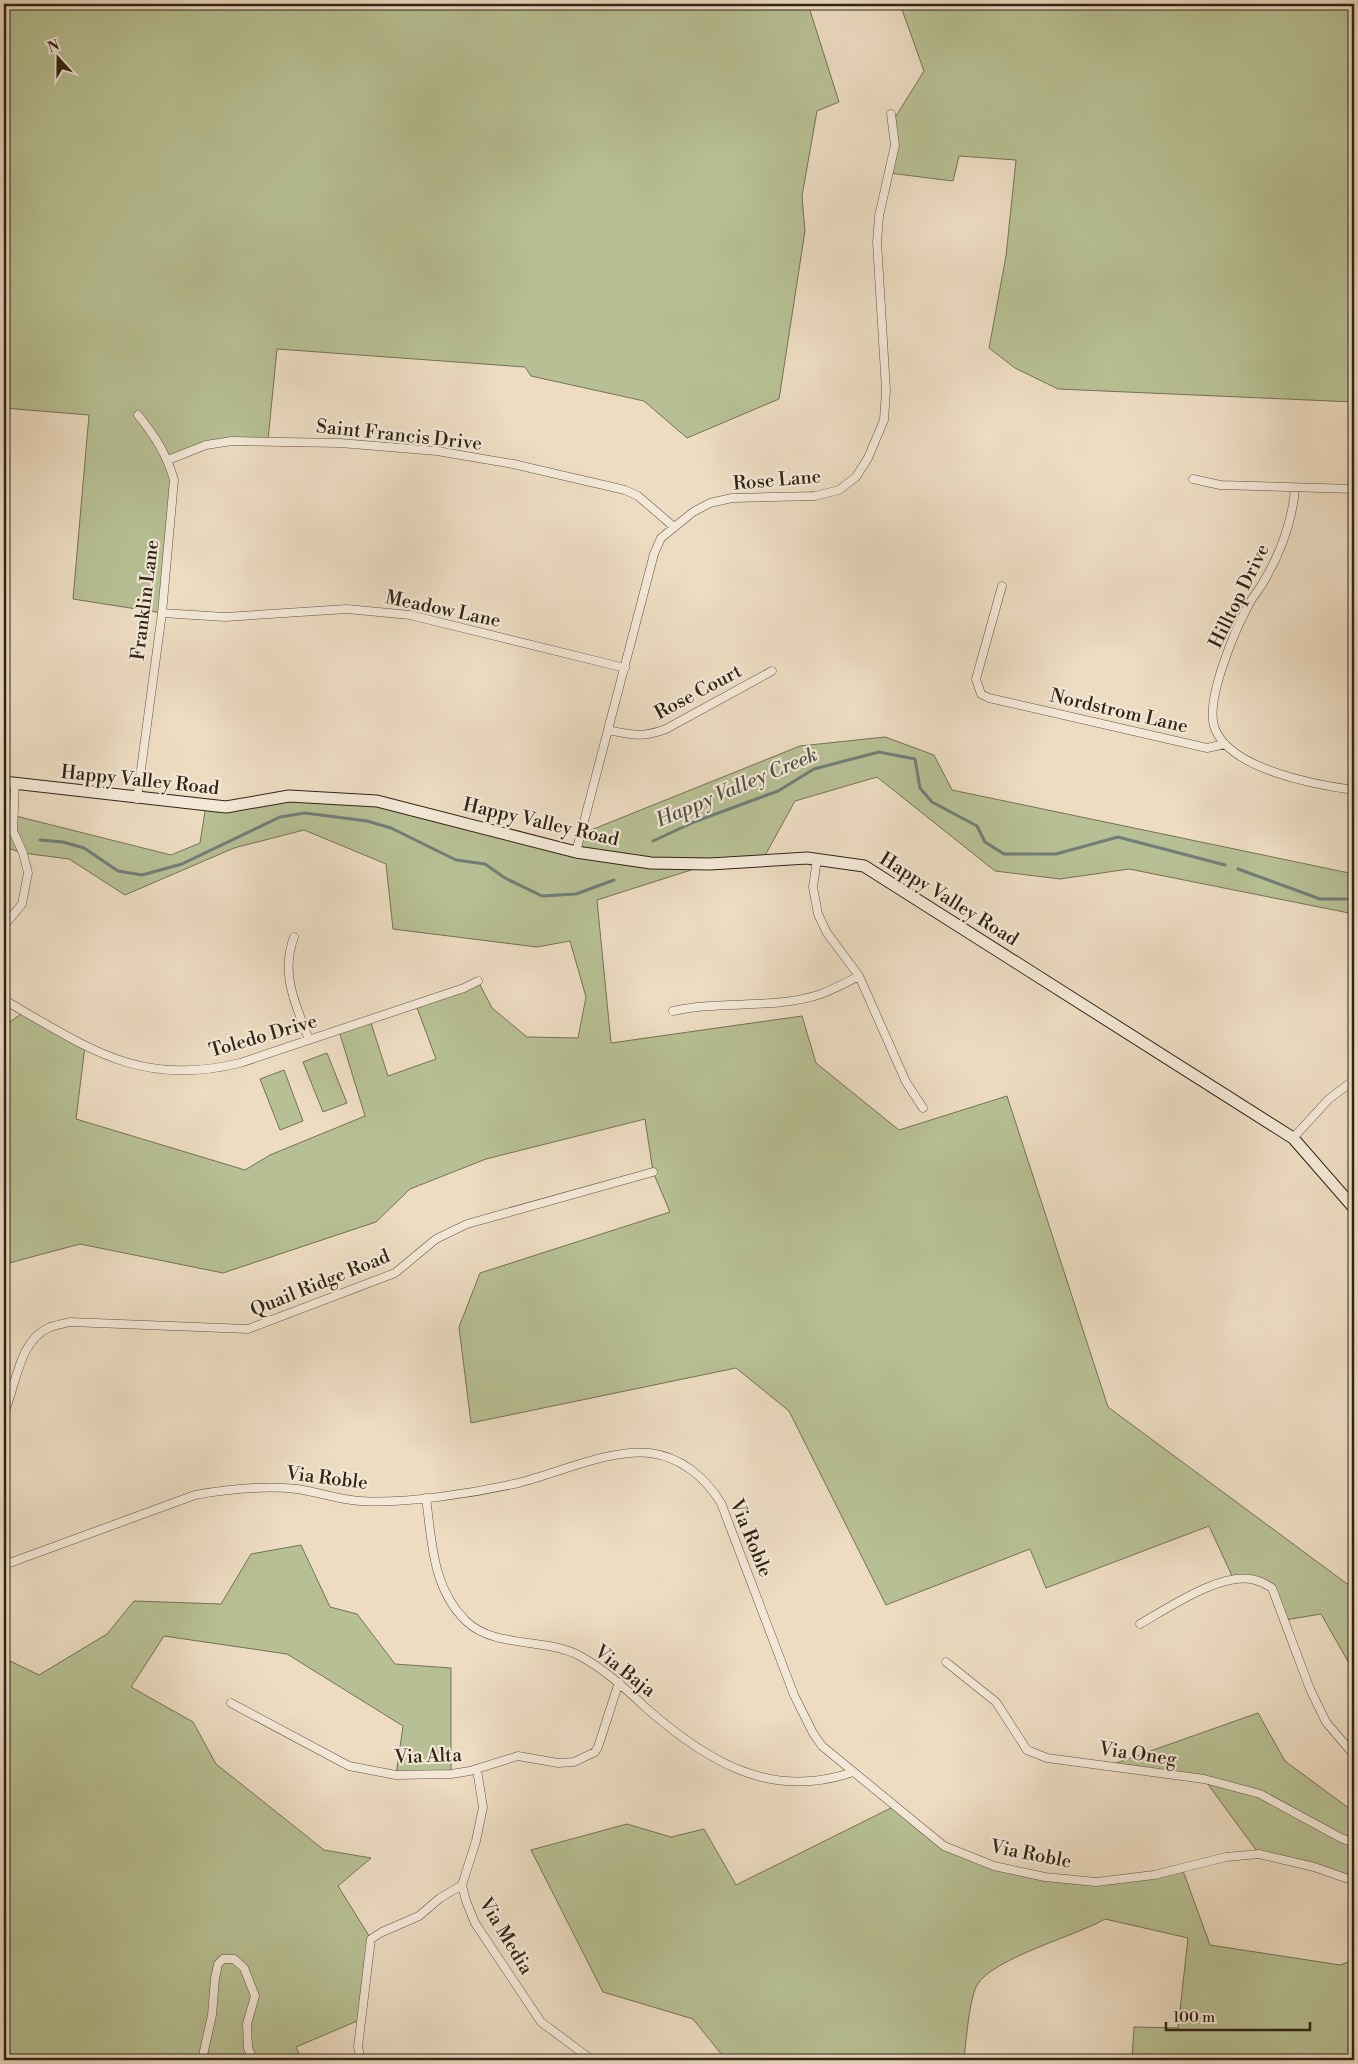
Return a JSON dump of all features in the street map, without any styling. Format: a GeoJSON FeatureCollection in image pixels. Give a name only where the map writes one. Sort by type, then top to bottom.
{"type":"FeatureCollection","features":[{"type":"Feature","properties":{"kind":"street","name":"Rose Lane"},"geometry":{"type":"LineString","coordinates":[[576,852],[654,554],[661,538],[693,512],[710,503],[732,498],[815,496],[839,490],[856,477],[868,458],[884,420],[886,390],[877,242],[879,216],[895,145],[891,114]]}},
{"type":"Feature","properties":{"kind":"street","name":"Franklin Lane"},"geometry":{"type":"LineString","coordinates":[[137,798],[162,613],[174,480],[168,460],[152,433],[138,415]]}},
{"type":"Feature","properties":{"kind":"street","name":"Saint Francis Drive"},"geometry":{"type":"LineString","coordinates":[[168,460],[206,445],[254,440],[340,443],[437,451],[513,464],[625,490],[638,496],[674,527]]}},
{"type":"Feature","properties":{"kind":"street"},"geometry":{"type":"LineString","coordinates":[[1193,479],[1220,485],[1354,490]]}},
{"type":"Feature","properties":{"kind":"street","name":"Hilltop Drive"},"geometry":{"type":"LineString","coordinates":[[1225,744],[1214,727],[1213,709],[1216,687],[1249,604],[1282,549],[1294,510],[1296,489]]}},
{"type":"Feature","properties":{"kind":"street","name":"Nordstrom Lane"},"geometry":{"type":"LineString","coordinates":[[1002,586],[976,679],[981,694],[989,698],[1207,748],[1225,744]]}},
{"type":"Feature","properties":{"kind":"street","name":"Meadow Lane"},"geometry":{"type":"LineString","coordinates":[[162,613],[225,617],[346,609],[410,615],[625,668]]}},
{"type":"Feature","properties":{"kind":"street","name":"Rose Court"},"geometry":{"type":"LineString","coordinates":[[608,730],[640,737],[650,735],[666,729],[772,671]]}},
{"type":"Feature","properties":{"kind":"street"},"geometry":{"type":"LineString","coordinates":[[1225,744],[1259,767],[1326,787],[1354,790]]}},
{"type":"Feature","properties":{"kind":"street"},"geometry":{"type":"LineString","coordinates":[[4,926],[22,904],[28,874],[23,853],[13,831],[10,783]]}},
{"type":"Feature","properties":{"kind":"street","name":"Happy Valley Road"},"geometry":{"type":"LineString","coordinates":[[10,783],[226,807],[289,796],[377,801],[576,852],[651,863],[710,864],[807,858],[864,866],[883,876],[1293,1138],[1354,1208]]}},
{"type":"Feature","properties":{"kind":"street"},"geometry":{"type":"LineString","coordinates":[[817,859],[813,887],[818,914],[827,933],[859,976],[906,1082],[923,1108]]}},
{"type":"Feature","properties":{"kind":"street"},"geometry":{"type":"LineString","coordinates":[[294,937],[289,952],[289,986],[309,1040]]}},
{"type":"Feature","properties":{"kind":"street"},"geometry":{"type":"LineString","coordinates":[[673,1011],[696,1006],[779,1002],[821,994],[859,976]]}},
{"type":"Feature","properties":{"kind":"street","name":"Toledo Drive"},"geometry":{"type":"LineString","coordinates":[[4,1000],[85,1046],[120,1062],[156,1070],[191,1072],[214,1069],[309,1040],[464,988],[478,981]]}},
{"type":"Feature","properties":{"kind":"street"},"geometry":{"type":"LineString","coordinates":[[1293,1138],[1330,1099],[1354,1080]]}},
{"type":"Feature","properties":{"kind":"street","name":"Quail Ridge Road"},"geometry":{"type":"LineString","coordinates":[[4,1413],[24,1351],[46,1328],[70,1322],[248,1329],[395,1273],[436,1239],[467,1224],[653,1172]]}},
{"type":"Feature","properties":{"kind":"street","name":"Via Roble"},"geometry":{"type":"LineString","coordinates":[[4,1565],[188,1498],[222,1490],[241,1488],[295,1489],[359,1501],[426,1498],[516,1483],[623,1453],[662,1455],[685,1465],[706,1481],[722,1503],[800,1710],[822,1746],[944,1846],[994,1866],[1046,1877],[1096,1882],[1154,1875],[1226,1857],[1259,1854],[1314,1867],[1354,1881]]}},
{"type":"Feature","properties":{"kind":"street","name":"Via Baja"},"geometry":{"type":"LineString","coordinates":[[426,1498],[436,1570],[446,1595],[466,1621],[496,1637],[550,1645],[579,1655],[619,1682],[646,1708],[721,1763],[753,1776],[787,1782],[834,1778],[853,1772]]}},
{"type":"Feature","properties":{"kind":"street"},"geometry":{"type":"LineString","coordinates":[[1140,1624],[1191,1595],[1232,1578],[1257,1580],[1272,1588],[1310,1689],[1326,1722],[1354,1755]]}},
{"type":"Feature","properties":{"kind":"street","name":"Via Oneg"},"geometry":{"type":"LineString","coordinates":[[946,1662],[996,1702],[1027,1750],[1046,1758],[1204,1779],[1260,1794],[1341,1838],[1354,1843]]}},
{"type":"Feature","properties":{"kind":"street","name":"Via Alta"},"geometry":{"type":"LineString","coordinates":[[230,1703],[349,1766],[364,1771],[396,1775],[451,1774],[476,1770],[518,1756],[558,1763],[574,1762],[594,1752],[619,1682]]}},
{"type":"Feature","properties":{"kind":"street","name":"Via Media"},"geometry":{"type":"LineString","coordinates":[[476,1770],[483,1807],[476,1841],[462,1885],[476,1923],[541,2022],[592,2060]]}},
{"type":"Feature","properties":{"kind":"street"},"geometry":{"type":"LineString","coordinates":[[361,2060],[358,2047],[371,1939],[382,1932],[419,1916],[440,1898],[462,1885]]}},
{"type":"Feature","properties":{"kind":"street"},"geometry":{"type":"LineString","coordinates":[[202,2060],[212,2014],[214,1978],[218,1964],[223,1959],[234,1959],[244,1968],[254,1996],[247,2024],[248,2048],[253,2060]]}},
{"type":"Feature","properties":{"kind":"green space"},"geometry":{"type":"Polygon","coordinates":[[[4,4],[808,4],[839,102],[817,111],[802,196],[805,231],[779,399],[687,438],[644,401],[531,376],[525,367],[277,349],[268,440],[232,441],[169,460],[174,480],[162,613],[73,599],[89,415],[4,408],[4,4]]]}},
{"type":"Feature","properties":{"kind":"green space"},"geometry":{"type":"Polygon","coordinates":[[[900,4],[1354,4],[1354,402],[1058,389],[1015,368],[989,348],[1006,256],[1016,160],[959,156],[953,181],[889,173],[893,121],[924,71],[900,4]]]}},
{"type":"Feature","properties":{"kind":"green space"},"geometry":{"type":"Polygon","coordinates":[[[885,737],[934,755],[952,790],[1354,874],[1354,914],[1129,869],[1060,879],[995,871],[877,777],[795,801],[762,861],[710,864],[597,900],[611,1043],[802,1016],[816,1063],[899,1130],[1007,1096],[1108,1407],[1354,1589],[1354,1672],[1321,1614],[1285,1620],[1273,1593],[1268,1587],[1256,1581],[1233,1578],[1209,1526],[1046,1588],[1030,1549],[886,1605],[789,1411],[736,1368],[471,1423],[459,1327],[480,1273],[670,1212],[653,1172],[645,1119],[486,1159],[410,1189],[376,1222],[223,1273],[80,1244],[9,1263],[4,1269],[4,1026],[24,1012],[85,1046],[76,1119],[245,1170],[270,1155],[365,1116],[339,1031],[370,1020],[388,1076],[436,1059],[416,1005],[478,981],[492,1008],[527,1037],[578,1038],[586,997],[570,941],[537,947],[393,929],[386,864],[304,830],[234,848],[125,895],[69,859],[23,853],[4,847],[4,782],[15,783],[16,816],[171,855],[200,843],[206,805],[289,796],[341,798],[576,852],[581,834],[800,746],[885,737]]]}},
{"type":"Feature","properties":{"kind":"green space"},"geometry":{"type":"Polygon","coordinates":[[[327,1053],[347,1103],[323,1112],[303,1062],[327,1053]]]}},
{"type":"Feature","properties":{"kind":"green space"},"geometry":{"type":"Polygon","coordinates":[[[284,1070],[303,1121],[280,1130],[260,1079],[284,1070]]]}},
{"type":"Feature","properties":{"kind":"green space"},"geometry":{"type":"Polygon","coordinates":[[[301,1545],[330,1607],[357,1614],[395,1664],[451,1668],[451,1774],[396,1775],[403,1726],[287,1654],[164,1636],[131,1687],[193,1722],[216,1764],[324,1850],[371,1858],[338,1886],[371,1939],[362,2019],[296,2047],[302,2060],[4,2060],[4,1658],[39,1675],[107,1634],[134,1601],[221,1604],[251,1554],[301,1545]]]}},
{"type":"Feature","properties":{"kind":"green space"},"geometry":{"type":"Polygon","coordinates":[[[1258,1713],[1285,1761],[1354,1812],[1354,1881],[1259,1854],[1204,1779],[1108,1766],[1258,1713]]]}},
{"type":"Feature","properties":{"kind":"green space"},"geometry":{"type":"Polygon","coordinates":[[[895,1806],[944,1846],[994,1866],[1096,1882],[1182,1868],[1210,1945],[1340,1965],[1354,1960],[1354,2060],[1132,2060],[1134,2027],[1178,2028],[1188,1938],[1105,1919],[1036,1948],[986,1975],[977,1985],[974,1992],[968,2021],[964,2060],[726,2060],[693,2019],[603,1992],[531,1850],[627,1824],[671,1837],[704,1829],[736,1885],[895,1806]]]}},
{"type":"Feature","properties":{"kind":"waterway","name":"Happy Valley Creek"},"geometry":{"type":"LineString","coordinates":[[653,841],[694,822],[778,791],[814,769],[879,752],[915,759],[920,788],[932,802],[977,826],[985,842],[1004,854],[1056,854],[1118,837],[1225,865]]}},
{"type":"Feature","properties":{"kind":"waterway","name":"Happy Valley Creek"},"geometry":{"type":"LineString","coordinates":[[40,840],[63,842],[84,848],[118,871],[142,875],[182,864],[280,817],[305,813],[367,821],[391,828],[456,860],[485,864],[505,878],[542,896],[576,894],[614,880]]}},
{"type":"Feature","properties":{"kind":"waterway","name":"Happy Valley Creek"},"geometry":{"type":"LineString","coordinates":[[1238,869],[1320,899],[1354,899]]}}]}
